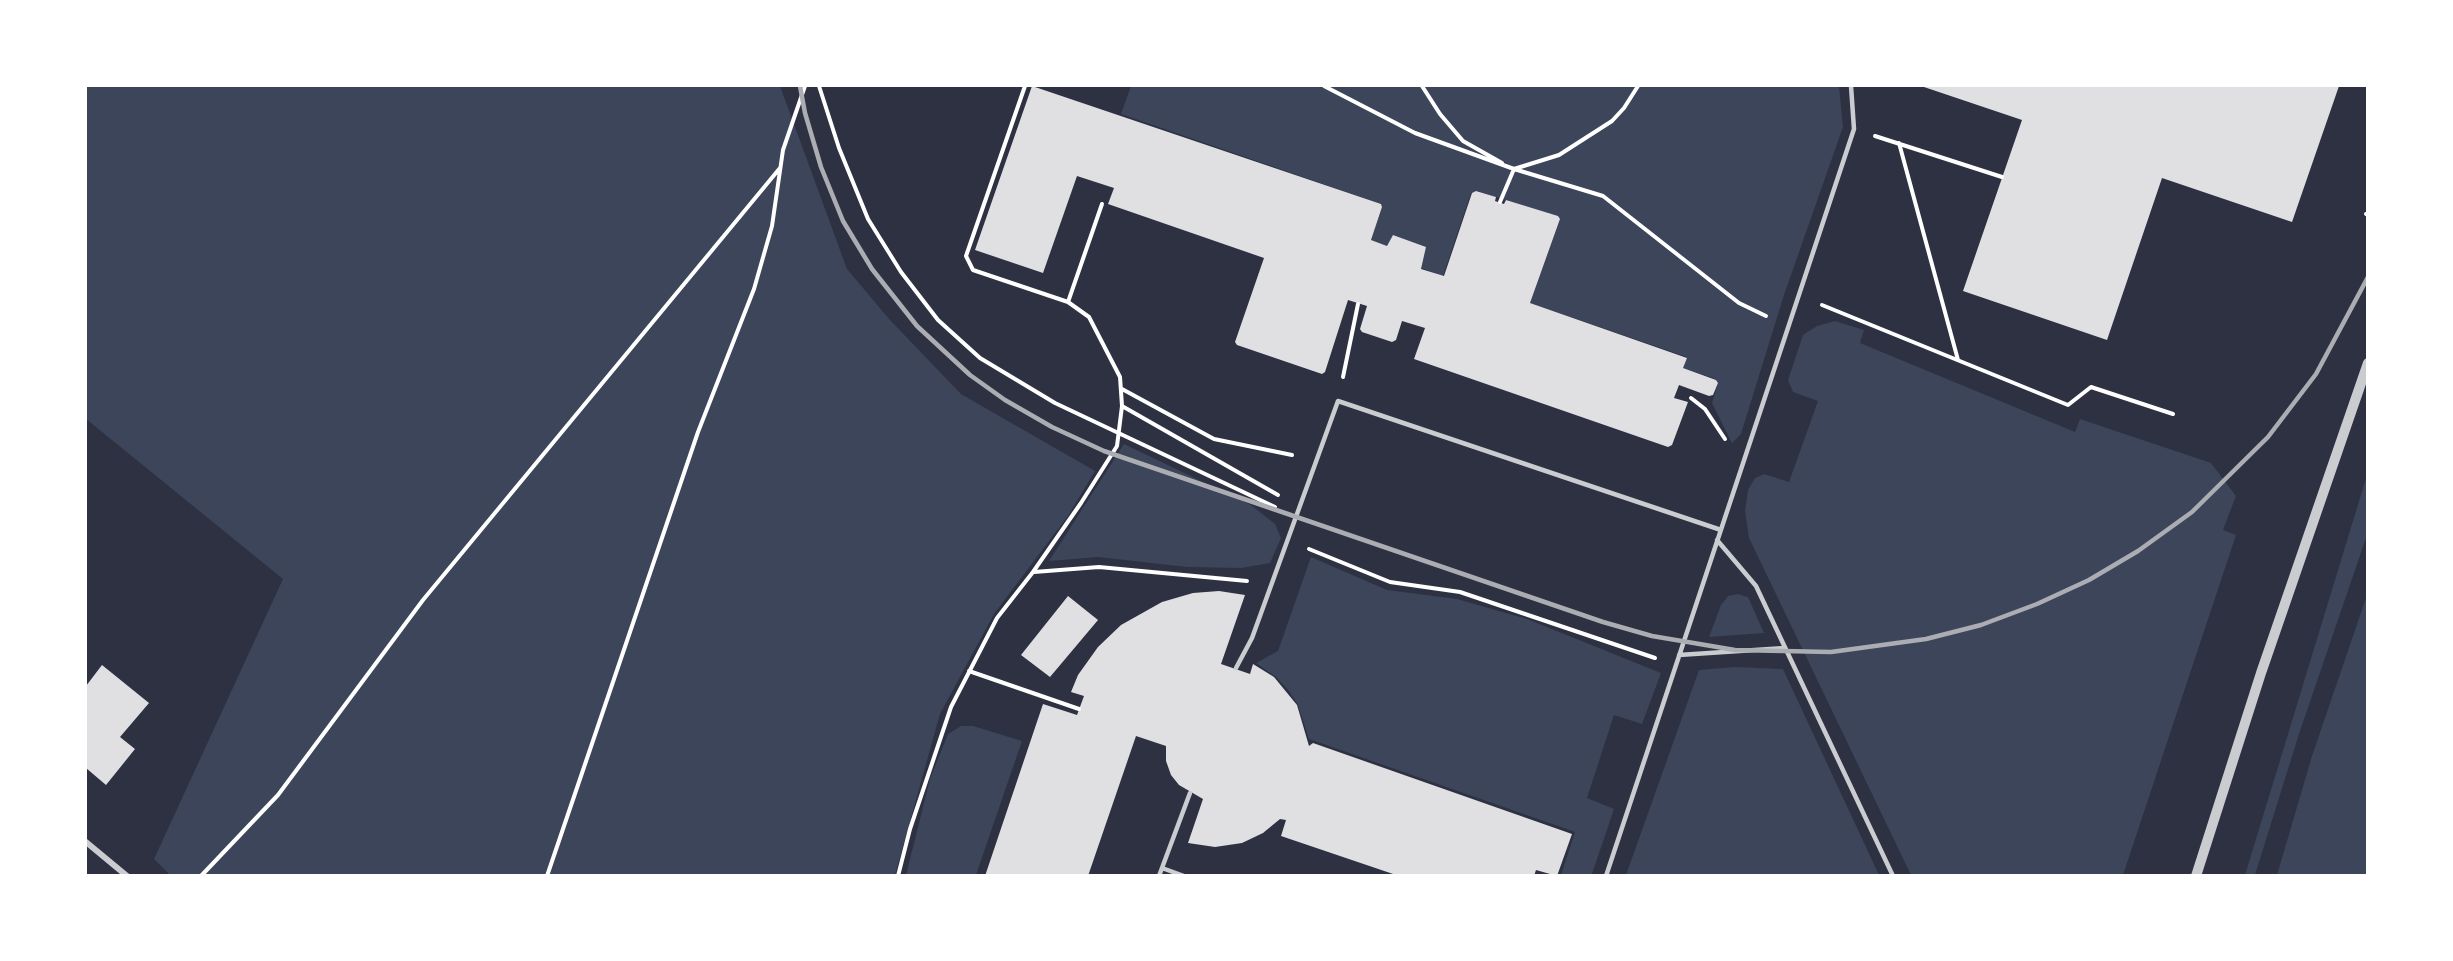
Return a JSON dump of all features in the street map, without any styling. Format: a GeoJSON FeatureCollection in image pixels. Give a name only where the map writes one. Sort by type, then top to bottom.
{"type":"FeatureCollection","features":[{"type":"Feature","properties":{"kind":"street"},"geometry":{"type":"LineString","coordinates":[[2196,876],[2261,673],[2367,363]]}},
{"type":"Feature","properties":{"kind":"street"},"geometry":{"type":"LineString","coordinates":[[86,842],[127,876]]}},
{"type":"Feature","properties":{"kind":"lane"},"geometry":{"type":"LineString","coordinates":[[1606,876],[1854,129],[1851,86]]}},
{"type":"Feature","properties":{"kind":"lane"},"geometry":{"type":"LineString","coordinates":[[1236,668],[1252,638],[1338,401],[1721,530]]}},
{"type":"Feature","properties":{"kind":"lane"},"geometry":{"type":"LineString","coordinates":[[1717,540],[1756,586],[1893,876]]}},
{"type":"Feature","properties":{"kind":"lane"},"geometry":{"type":"LineString","coordinates":[[1679,655],[1785,648]]}},
{"type":"Feature","properties":{"kind":"lane"},"geometry":{"type":"LineString","coordinates":[[1159,876],[1190,794]]}},
{"type":"Feature","properties":{"kind":"lane"},"geometry":{"type":"LineString","coordinates":[[1162,868],[1184,876]]}},
{"type":"Feature","properties":{"kind":"path"},"geometry":{"type":"LineString","coordinates":[[547,876],[698,432],[754,289],[772,226],[780,168],[805,86]]}},
{"type":"Feature","properties":{"kind":"path"},"geometry":{"type":"LineString","coordinates":[[819,86],[839,148],[868,219],[901,272],[938,320],[980,358],[1055,403],[1296,517]]}},
{"type":"Feature","properties":{"kind":"path"},"geometry":{"type":"LineString","coordinates":[[898,876],[910,829],[951,707],[969,671],[997,618],[1034,572],[1117,446],[1122,406],[1120,377],[1089,317],[1068,302],[973,270],[966,256],[1025,86]]}},
{"type":"Feature","properties":{"kind":"path"},"geometry":{"type":"LineString","coordinates":[[1324,86],[1415,133],[1514,169],[1603,196],[1739,303],[1788,327]]}},
{"type":"Feature","properties":{"kind":"path"},"geometry":{"type":"LineString","coordinates":[[1422,86],[1440,114],[1463,141],[1514,169],[1559,155],[1612,121],[1624,108],[1638,86]]}},
{"type":"Feature","properties":{"kind":"path"},"geometry":{"type":"LineString","coordinates":[[1854,129],[2002,177]]}},
{"type":"Feature","properties":{"kind":"path"},"geometry":{"type":"LineString","coordinates":[[1899,143],[1958,361]]}},
{"type":"Feature","properties":{"kind":"path"},"geometry":{"type":"LineString","coordinates":[[201,876],[278,795],[423,600],[780,168]]}},
{"type":"Feature","properties":{"kind":"path"},"geometry":{"type":"LineString","coordinates":[[1500,202],[1514,169]]}},
{"type":"Feature","properties":{"kind":"path"},"geometry":{"type":"LineString","coordinates":[[1068,302],[1102,204]]}},
{"type":"Feature","properties":{"kind":"path"},"geometry":{"type":"LineString","coordinates":[[1799,295],[2068,405],[2091,387],[2173,414]]}},
{"type":"Feature","properties":{"kind":"path"},"geometry":{"type":"LineString","coordinates":[[1338,401],[1358,304]]}},
{"type":"Feature","properties":{"kind":"path"},"geometry":{"type":"LineString","coordinates":[[1122,389],[1214,439],[1317,459]]}},
{"type":"Feature","properties":{"kind":"path"},"geometry":{"type":"LineString","coordinates":[[1691,398],[1705,410]]}},
{"type":"Feature","properties":{"kind":"path"},"geometry":{"type":"LineString","coordinates":[[1122,406],[1299,507]]}},
{"type":"Feature","properties":{"kind":"path"},"geometry":{"type":"LineString","coordinates":[[1321,554],[1390,582],[1460,592],[1676,665]]}},
{"type":"Feature","properties":{"kind":"path"},"geometry":{"type":"LineString","coordinates":[[1034,572],[1099,567],[1272,584]]}},
{"type":"Feature","properties":{"kind":"path"},"geometry":{"type":"LineString","coordinates":[[969,671],[1079,709]]}},
{"type":"Feature","properties":{"kind":"shaded area"},"geometry":{"type":"Polygon","coordinates":[[[86,86],[780,86],[847,269],[890,320],[961,394],[1095,471],[1068,516],[994,614],[940,714],[895,875],[170,875],[154,859],[283,579],[86,419],[86,86]]]}},
{"type":"Feature","properties":{"kind":"shaded area"},"geometry":{"type":"Polygon","coordinates":[[[1131,86],[1839,86],[1843,127],[1784,295],[1741,434],[1732,443],[1712,403],[1718,383],[1716,379],[1683,368],[1687,357],[1530,303],[1560,220],[1557,216],[1477,191],[1471,193],[1443,276],[1421,268],[1426,247],[1393,235],[1387,246],[1371,240],[1381,204],[1121,114],[1131,86]]]}},
{"type":"Feature","properties":{"kind":"shaded area"},"geometry":{"type":"Polygon","coordinates":[[[1835,321],[1864,330],[1860,343],[2075,432],[2080,419],[2211,463],[2236,496],[2223,530],[2236,535],[2123,875],[1911,875],[1749,538],[1745,511],[1748,490],[1755,478],[1764,474],[1789,482],[1818,401],[1793,392],[1788,380],[1803,335],[1817,326],[1835,321]]]}},
{"type":"Feature","properties":{"kind":"shaded area"},"geometry":{"type":"Polygon","coordinates":[[[1124,444],[1251,505],[1275,524],[1281,538],[1270,563],[1241,568],[1187,567],[1098,557],[1049,561],[1124,444]]]}},
{"type":"Feature","properties":{"kind":"shaded area"},"geometry":{"type":"Polygon","coordinates":[[[2367,475],[2367,535],[2299,734],[2255,875],[2245,875],[2367,475]]]}},
{"type":"Feature","properties":{"kind":"shaded area"},"geometry":{"type":"Polygon","coordinates":[[[1311,557],[1387,590],[1457,599],[1527,619],[1661,673],[1642,724],[1614,715],[1587,798],[1614,809],[1592,874],[1561,875],[1575,832],[1309,739],[1298,705],[1289,691],[1276,677],[1256,663],[1278,651],[1311,557]]]}},
{"type":"Feature","properties":{"kind":"shaded area"},"geometry":{"type":"Polygon","coordinates":[[[1738,594],[1748,597],[1764,633],[1709,637],[1721,605],[1728,596],[1738,594]]]}},
{"type":"Feature","properties":{"kind":"shaded area"},"geometry":{"type":"Polygon","coordinates":[[[2367,595],[2367,875],[2277,875],[2312,756],[2367,595]]]}},
{"type":"Feature","properties":{"kind":"shaded area"},"geometry":{"type":"Polygon","coordinates":[[[1734,667],[1783,669],[1879,875],[1626,875],[1699,670],[1734,667]]]}},
{"type":"Feature","properties":{"kind":"shaded area"},"geometry":{"type":"Polygon","coordinates":[[[961,726],[973,726],[1022,741],[976,875],[906,875],[930,779],[948,734],[961,726]]]}},
{"type":"Feature","properties":{"kind":"building"},"geometry":{"type":"Polygon","coordinates":[[[1032,86],[1381,204],[1371,240],[1387,246],[1393,235],[1426,247],[1421,269],[1444,276],[1472,193],[1476,191],[1496,197],[1495,201],[1504,204],[1506,200],[1558,216],[1560,219],[1530,303],[1687,358],[1683,368],[1716,380],[1718,383],[1713,395],[1709,396],[1679,385],[1674,398],[1688,402],[1672,445],[1668,447],[1414,359],[1425,328],[1402,321],[1396,340],[1392,342],[1362,332],[1360,329],[1367,306],[1348,300],[1325,372],[1322,374],[1237,345],[1235,342],[1264,258],[1108,204],[1114,188],[1077,176],[1043,273],[975,250],[1032,86]]]}},
{"type":"Feature","properties":{"kind":"building"},"geometry":{"type":"Polygon","coordinates":[[[1921,86],[2339,86],[2292,222],[2162,178],[2107,340],[1963,291],[2022,120],[1921,86]]]}},
{"type":"Feature","properties":{"kind":"building"},"geometry":{"type":"Polygon","coordinates":[[[1219,591],[1245,595],[1221,664],[1250,674],[1253,664],[1274,677],[1297,705],[1309,746],[1313,743],[1572,834],[1557,876],[1536,870],[1534,876],[1399,876],[1281,836],[1286,820],[1280,819],[1263,833],[1242,843],[1215,847],[1188,843],[1203,799],[1179,785],[1171,775],[1166,761],[1166,746],[1136,736],[1088,876],[985,876],[1043,704],[1077,715],[1084,696],[1071,692],[1078,675],[1098,647],[1121,625],[1162,602],[1193,593],[1219,591]]]}},
{"type":"Feature","properties":{"kind":"building"},"geometry":{"type":"Polygon","coordinates":[[[1068,596],[1098,620],[1050,677],[1021,655],[1068,596]]]}},
{"type":"Feature","properties":{"kind":"building"},"geometry":{"type":"Polygon","coordinates":[[[102,665],[149,703],[120,737],[135,749],[106,785],[86,768],[86,686],[102,665]]]}},
{"type":"Feature","properties":{"kind":"railway"},"geometry":{"type":"LineString","coordinates":[[800,86],[805,113],[821,167],[843,221],[872,269],[917,326],[970,375],[1005,400],[1052,427],[1104,451],[1603,622],[1652,636],[1735,650],[1831,652],[1926,639],[1981,625],[2037,604],[2089,580],[2138,551],[2192,512],[2268,437],[2316,374],[2368,277]]}}]}
